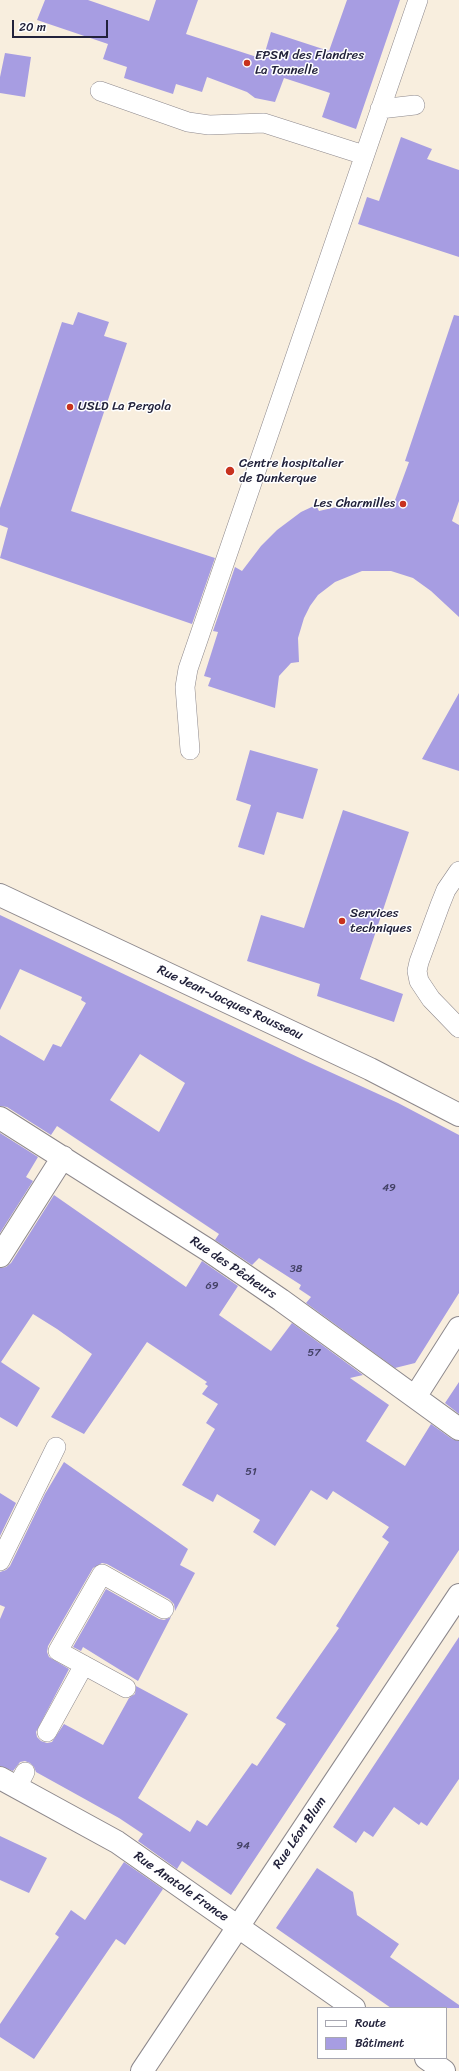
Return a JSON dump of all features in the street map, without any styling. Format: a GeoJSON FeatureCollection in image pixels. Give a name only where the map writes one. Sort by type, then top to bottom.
{"type":"FeatureCollection","features":[{"type":"Feature","properties":{"kind":"street","name":"Rue Jean-Jacques Rousseau"},"geometry":{"type":"LineString","coordinates":[[0,894],[370,1069],[459,1115]]}},
{"type":"Feature","properties":{"kind":"street","name":"Rue des Pêcheurs"},"geometry":{"type":"LineString","coordinates":[[0,1118],[208,1250],[281,1300],[459,1429]]}},
{"type":"Feature","properties":{"kind":"street"},"geometry":{"type":"LineString","coordinates":[[0,1256],[63,1157]]}},
{"type":"Feature","properties":{"kind":"street"},"geometry":{"type":"LineString","coordinates":[[415,1397],[459,1328]]}},
{"type":"Feature","properties":{"kind":"street","name":"Rue Léon Blum"},"geometry":{"type":"LineString","coordinates":[[142,2071],[459,1595]]}},
{"type":"Feature","properties":{"kind":"street","name":"Rue Anatole France"},"geometry":{"type":"LineString","coordinates":[[14,1779],[117,1842],[353,2007]]}},
{"type":"Feature","properties":{"kind":"street"},"geometry":{"type":"LineString","coordinates":[[427,2059],[444,2071]]}},
{"type":"Feature","properties":{"kind":"lane"},"geometry":{"type":"LineString","coordinates":[[190,750],[185,687],[188,669],[418,0]]}},
{"type":"Feature","properties":{"kind":"lane"},"geometry":{"type":"LineString","coordinates":[[100,91],[188,122],[209,125],[264,123],[364,155]]}},
{"type":"Feature","properties":{"kind":"lane"},"geometry":{"type":"LineString","coordinates":[[380,109],[414,105]]}},
{"type":"Feature","properties":{"kind":"lane"},"geometry":{"type":"LineString","coordinates":[[459,871],[446,890],[417,971],[419,981],[431,999],[459,1028]]}},
{"type":"Feature","properties":{"kind":"lane"},"geometry":{"type":"LineString","coordinates":[[0,1561],[56,1447]]}},
{"type":"Feature","properties":{"kind":"lane"},"geometry":{"type":"LineString","coordinates":[[126,1688],[58,1651],[102,1574],[164,1609]]}},
{"type":"Feature","properties":{"kind":"lane"},"geometry":{"type":"LineString","coordinates":[[47,1732],[84,1665]]}},
{"type":"Feature","properties":{"kind":"building","name":"EPSM des Flandres La Tonnelle"},"geometry":{"type":"Polygon","coordinates":[[[45,0],[88,0],[149,21],[156,0],[198,0],[186,34],[263,59],[271,32],[329,51],[347,0],[400,0],[356,129],[322,117],[330,93],[284,78],[275,102],[255,98],[247,92],[207,77],[202,92],[176,84],[173,94],[124,78],[127,67],[103,59],[108,44],[37,20],[45,0]]]}},
{"type":"Feature","properties":{"kind":"building"},"geometry":{"type":"Polygon","coordinates":[[[5,53],[31,57],[25,97],[0,93],[0,77],[5,53]]]}},
{"type":"Feature","properties":{"kind":"building"},"geometry":{"type":"Polygon","coordinates":[[[401,137],[432,149],[427,159],[459,170],[459,257],[358,224],[367,197],[379,201],[401,137]]]}},
{"type":"Feature","properties":{"kind":"building","name":"USLD La Pergola"},"geometry":{"type":"Polygon","coordinates":[[[78,312],[109,322],[104,336],[127,343],[71,511],[215,558],[192,624],[0,558],[8,528],[0,525],[0,508],[62,322],[73,325],[78,312]]]}},
{"type":"Feature","properties":{"kind":"building","name":"Les Charmilles"},"geometry":{"type":"Polygon","coordinates":[[[454,315],[459,316],[459,501],[452,521],[459,525],[459,617],[431,591],[413,578],[391,571],[362,571],[335,582],[318,595],[310,606],[304,618],[298,638],[299,662],[291,663],[279,676],[275,708],[208,686],[211,678],[204,676],[218,632],[213,631],[235,567],[242,571],[261,546],[277,530],[301,512],[316,505],[319,511],[362,501],[395,500],[409,462],[405,461],[454,315]]]}},
{"type":"Feature","properties":{"kind":"building"},"geometry":{"type":"Polygon","coordinates":[[[459,693],[459,771],[422,759],[459,693]]]}},
{"type":"Feature","properties":{"kind":"building"},"geometry":{"type":"Polygon","coordinates":[[[250,750],[318,769],[303,819],[277,812],[264,855],[238,847],[251,805],[236,800],[250,750]]]}},
{"type":"Feature","properties":{"kind":"building","name":"Services techniques"},"geometry":{"type":"Polygon","coordinates":[[[343,810],[409,832],[360,979],[403,994],[394,1022],[317,996],[320,984],[247,961],[261,915],[304,928],[343,810]]]}},
{"type":"Feature","properties":{"kind":"building"},"geometry":{"type":"Polygon","coordinates":[[[0,915],[306,1061],[398,1103],[459,1135],[459,1293],[415,1363],[395,1368],[306,1303],[311,1297],[299,1289],[301,1285],[259,1258],[252,1265],[215,1240],[219,1234],[57,1126],[51,1135],[7,1107],[0,1106],[0,1035],[44,1061],[53,1044],[61,1047],[86,1003],[81,1000],[82,997],[20,969],[0,1010],[0,915]],[[140,1054],[110,1100],[159,1132],[185,1083],[140,1054]]]}},
{"type":"Feature","properties":{"kind":"building"},"geometry":{"type":"Polygon","coordinates":[[[0,1133],[38,1157],[26,1177],[33,1181],[0,1233],[0,1133]]]}},
{"type":"Feature","properties":{"kind":"building"},"geometry":{"type":"Polygon","coordinates":[[[54,1195],[186,1287],[202,1261],[238,1286],[219,1315],[271,1351],[292,1323],[363,1375],[350,1378],[389,1405],[366,1441],[405,1466],[431,1424],[452,1439],[459,1441],[459,1550],[231,1895],[182,1861],[177,1869],[138,1841],[143,1834],[119,1818],[36,1772],[30,1763],[25,1761],[20,1762],[13,1771],[0,1766],[0,1619],[5,1607],[0,1605],[0,1572],[6,1570],[10,1566],[45,1494],[64,1462],[188,1549],[180,1565],[195,1573],[175,1611],[174,1604],[169,1599],[107,1564],[102,1563],[93,1568],[48,1646],[47,1652],[49,1657],[69,1669],[36,1732],[37,1737],[41,1741],[47,1743],[52,1742],[64,1724],[103,1745],[129,1698],[135,1694],[136,1686],[188,1714],[138,1798],[190,1832],[197,1820],[207,1826],[252,1763],[257,1766],[286,1724],[276,1718],[339,1628],[336,1626],[389,1542],[382,1537],[389,1527],[333,1491],[327,1500],[311,1490],[275,1546],[253,1532],[260,1520],[217,1494],[213,1502],[182,1485],[215,1429],[206,1423],[218,1404],[202,1394],[208,1386],[205,1384],[207,1382],[147,1342],[84,1434],[51,1417],[92,1354],[33,1314],[1,1362],[40,1388],[17,1427],[0,1417],[0,1268],[6,1267],[11,1263],[54,1195]]]}},
{"type":"Feature","properties":{"kind":"building"},"geometry":{"type":"Polygon","coordinates":[[[459,1382],[459,1414],[445,1403],[459,1382]]]}},
{"type":"Feature","properties":{"kind":"building"},"geometry":{"type":"Polygon","coordinates":[[[0,1493],[16,1503],[0,1536],[0,1493]]]}},
{"type":"Feature","properties":{"kind":"building"},"geometry":{"type":"Polygon","coordinates":[[[106,1589],[159,1619],[164,1620],[171,1617],[138,1681],[83,1647],[81,1651],[73,1647],[106,1589]]]}},
{"type":"Feature","properties":{"kind":"building"},"geometry":{"type":"Polygon","coordinates":[[[459,1637],[459,1779],[427,1826],[421,1822],[419,1825],[394,1807],[373,1837],[364,1831],[356,1843],[333,1827],[459,1637]]]}},
{"type":"Feature","properties":{"kind":"building"},"geometry":{"type":"Polygon","coordinates":[[[0,1836],[47,1858],[29,1893],[0,1880],[0,1836]]]}},
{"type":"Feature","properties":{"kind":"building"},"geometry":{"type":"Polygon","coordinates":[[[124,1862],[163,1889],[125,1945],[116,1939],[34,2059],[0,2037],[0,2024],[59,1937],[55,1934],[71,1910],[85,1920],[124,1862]]]}},
{"type":"Feature","properties":{"kind":"building"},"geometry":{"type":"Polygon","coordinates":[[[317,1868],[353,1892],[357,1915],[399,1944],[390,1957],[459,2005],[459,2008],[390,2007],[276,1928],[317,1868]]]}},
{"type":"Feature","properties":{"kind":"place","name":"EPSM des Flandres La Tonnelle"},"geometry":{"type":"Point","coordinates":[247,63]}},
{"type":"Feature","properties":{"kind":"place","name":"USLD La Pergola"},"geometry":{"type":"Point","coordinates":[70,407]}},
{"type":"Feature","properties":{"kind":"place","name":"Centre hospitalier de Dunkerque"},"geometry":{"type":"Point","coordinates":[230,471]}},
{"type":"Feature","properties":{"kind":"place","name":"Les Charmilles"},"geometry":{"type":"Point","coordinates":[403,504]}},
{"type":"Feature","properties":{"kind":"place","name":"Services techniques"},"geometry":{"type":"Point","coordinates":[342,921]}}]}
